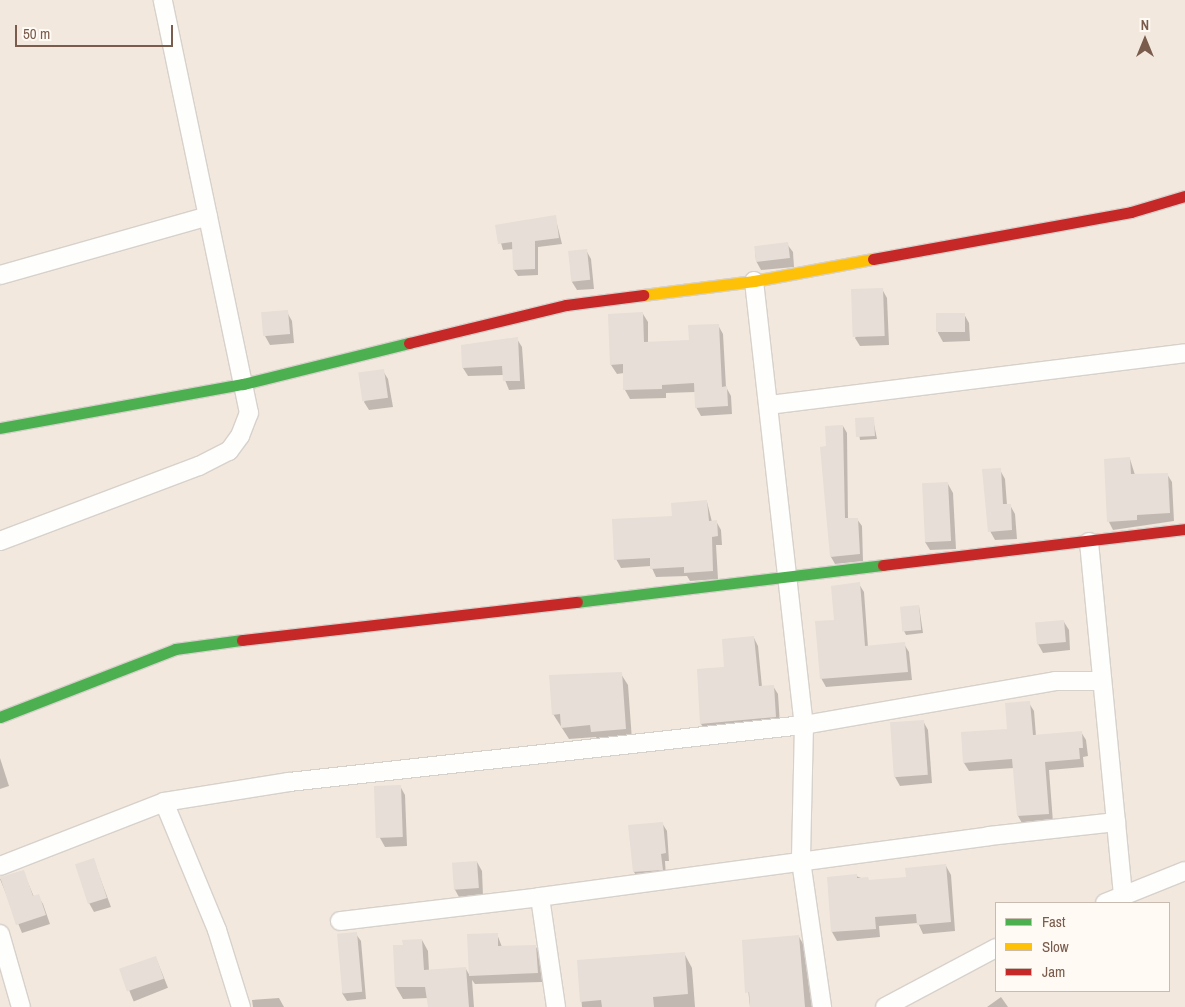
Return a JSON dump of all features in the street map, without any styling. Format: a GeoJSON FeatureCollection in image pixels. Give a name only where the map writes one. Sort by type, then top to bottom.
{"type":"FeatureCollection","features":[{"type":"Feature","properties":{"kind":"street"},"geometry":{"type":"LineString","coordinates":[[0,541],[199,466],[229,451],[240,436],[249,414],[163,0]]}},
{"type":"Feature","properties":{"kind":"street"},"geometry":{"type":"LineString","coordinates":[[0,428],[243,384],[566,305],[754,280],[1131,212],[1185,196]]}},
{"type":"Feature","properties":{"kind":"street"},"geometry":{"type":"LineString","coordinates":[[0,275],[208,216]]}},
{"type":"Feature","properties":{"kind":"street"},"geometry":{"type":"LineString","coordinates":[[754,280],[804,725],[801,861],[822,1007]]}},
{"type":"Feature","properties":{"kind":"street"},"geometry":{"type":"LineString","coordinates":[[768,405],[1185,353]]}},
{"type":"Feature","properties":{"kind":"street"},"geometry":{"type":"LineString","coordinates":[[0,717],[175,649],[288,633],[384,625],[1185,529]]}},
{"type":"Feature","properties":{"kind":"street"},"geometry":{"type":"LineString","coordinates":[[1089,542],[1122,896]]}},
{"type":"Feature","properties":{"kind":"street"},"geometry":{"type":"LineString","coordinates":[[0,866],[164,802],[288,782],[804,725],[1056,681],[1102,681]]}},
{"type":"Feature","properties":{"kind":"street"},"geometry":{"type":"LineString","coordinates":[[164,802],[217,930],[240,1007]]}},
{"type":"Feature","properties":{"kind":"street"},"geometry":{"type":"LineString","coordinates":[[340,921],[540,897],[801,861],[1116,822]]}},
{"type":"Feature","properties":{"kind":"street"},"geometry":{"type":"LineString","coordinates":[[1107,902],[1185,871]]}},
{"type":"Feature","properties":{"kind":"street"},"geometry":{"type":"LineString","coordinates":[[540,897],[556,1007]]}},
{"type":"Feature","properties":{"kind":"street"},"geometry":{"type":"LineString","coordinates":[[0,934],[21,1007]]}},
{"type":"Feature","properties":{"kind":"street"},"geometry":{"type":"LineString","coordinates":[[896,1005],[995,949]]}},
{"type":"Feature","properties":{"kind":"shaded area"},"geometry":{"type":"Polygon","coordinates":[[[0,0],[1185,0],[1185,1007],[0,1007],[0,0]]]}},
{"type":"Feature","properties":{"kind":"building"},"geometry":{"type":"Polygon","coordinates":[[[556,215],[559,238],[535,241],[535,269],[513,270],[512,242],[498,244],[495,225],[556,215]]]}},
{"type":"Feature","properties":{"kind":"building"},"geometry":{"type":"Polygon","coordinates":[[[788,242],[790,258],[756,262],[754,246],[788,242]]]}},
{"type":"Feature","properties":{"kind":"building"},"geometry":{"type":"Polygon","coordinates":[[[587,249],[590,280],[571,282],[568,251],[587,249]]]}},
{"type":"Feature","properties":{"kind":"building"},"geometry":{"type":"Polygon","coordinates":[[[883,288],[885,336],[853,337],[851,289],[883,288]]]}},
{"type":"Feature","properties":{"kind":"building"},"geometry":{"type":"Polygon","coordinates":[[[288,310],[290,334],[263,336],[261,312],[288,310]]]}},
{"type":"Feature","properties":{"kind":"building"},"geometry":{"type":"Polygon","coordinates":[[[643,312],[644,342],[689,340],[688,325],[719,324],[722,387],[727,386],[728,406],[695,408],[694,383],[662,385],[662,389],[623,390],[623,364],[610,365],[608,314],[643,312]]]}},
{"type":"Feature","properties":{"kind":"building"},"geometry":{"type":"Polygon","coordinates":[[[936,313],[965,313],[965,332],[936,332],[936,313]]]}},
{"type":"Feature","properties":{"kind":"building"},"geometry":{"type":"Polygon","coordinates":[[[518,337],[520,381],[503,381],[502,366],[462,368],[461,345],[518,337]]]}},
{"type":"Feature","properties":{"kind":"building"},"geometry":{"type":"Polygon","coordinates":[[[384,369],[388,398],[362,401],[358,373],[384,369]]]}},
{"type":"Feature","properties":{"kind":"building"},"geometry":{"type":"Polygon","coordinates":[[[874,417],[875,436],[856,437],[855,418],[874,417]]]}},
{"type":"Feature","properties":{"kind":"building"},"geometry":{"type":"Polygon","coordinates":[[[843,425],[845,518],[858,518],[860,554],[830,557],[820,447],[826,446],[825,426],[843,425]]]}},
{"type":"Feature","properties":{"kind":"building"},"geometry":{"type":"Polygon","coordinates":[[[1130,457],[1131,474],[1168,473],[1170,513],[1137,515],[1137,520],[1107,522],[1104,459],[1130,457]]]}},
{"type":"Feature","properties":{"kind":"building"},"geometry":{"type":"Polygon","coordinates":[[[1001,468],[1003,504],[1011,504],[1012,530],[988,532],[982,469],[1001,468]]]}},
{"type":"Feature","properties":{"kind":"building"},"geometry":{"type":"Polygon","coordinates":[[[948,482],[951,541],[925,542],[922,483],[948,482]]]}},
{"type":"Feature","properties":{"kind":"building"},"geometry":{"type":"Polygon","coordinates":[[[707,500],[709,521],[717,520],[718,536],[712,537],[713,571],[684,573],[684,567],[650,569],[650,558],[614,560],[612,519],[672,516],[671,503],[707,500]]]}},
{"type":"Feature","properties":{"kind":"building"},"geometry":{"type":"Polygon","coordinates":[[[860,582],[865,646],[905,642],[908,672],[820,679],[815,621],[834,620],[831,586],[860,582]]]}},
{"type":"Feature","properties":{"kind":"building"},"geometry":{"type":"Polygon","coordinates":[[[919,605],[921,630],[902,632],[900,607],[919,605]]]}},
{"type":"Feature","properties":{"kind":"building"},"geometry":{"type":"Polygon","coordinates":[[[1064,620],[1066,642],[1037,644],[1035,623],[1064,620]]]}},
{"type":"Feature","properties":{"kind":"building"},"geometry":{"type":"Polygon","coordinates":[[[754,636],[759,686],[774,685],[776,717],[700,724],[697,669],[724,667],[722,639],[754,636]]]}},
{"type":"Feature","properties":{"kind":"building"},"geometry":{"type":"Polygon","coordinates":[[[622,672],[626,729],[591,732],[590,725],[561,728],[560,714],[552,715],[549,675],[622,672]]]}},
{"type":"Feature","properties":{"kind":"building"},"geometry":{"type":"Polygon","coordinates":[[[1030,701],[1033,735],[1082,731],[1083,748],[1079,748],[1080,759],[1045,762],[1049,814],[1017,816],[1012,759],[963,763],[961,732],[1007,729],[1005,703],[1030,701]]]}},
{"type":"Feature","properties":{"kind":"building"},"geometry":{"type":"Polygon","coordinates":[[[924,720],[928,775],[894,777],[890,722],[924,720]]]}},
{"type":"Feature","properties":{"kind":"building"},"geometry":{"type":"Polygon","coordinates":[[[401,785],[403,837],[376,838],[374,786],[401,785]]]}},
{"type":"Feature","properties":{"kind":"building"},"geometry":{"type":"Polygon","coordinates":[[[663,822],[666,853],[661,854],[663,870],[633,872],[628,825],[663,822]]]}},
{"type":"Feature","properties":{"kind":"building"},"geometry":{"type":"Polygon","coordinates":[[[94,858],[107,898],[88,904],[75,864],[94,858]]]}},
{"type":"Feature","properties":{"kind":"building"},"geometry":{"type":"Polygon","coordinates":[[[477,861],[479,888],[454,890],[452,863],[477,861]]]}},
{"type":"Feature","properties":{"kind":"building"},"geometry":{"type":"Polygon","coordinates":[[[946,864],[951,922],[917,925],[916,914],[875,917],[876,929],[831,932],[827,877],[857,874],[857,878],[868,877],[869,880],[906,877],[905,868],[946,864]]]}},
{"type":"Feature","properties":{"kind":"building"},"geometry":{"type":"Polygon","coordinates":[[[24,870],[33,896],[39,894],[46,915],[16,925],[0,877],[24,870]]]}},
{"type":"Feature","properties":{"kind":"building"},"geometry":{"type":"Polygon","coordinates":[[[357,932],[362,992],[342,994],[337,934],[357,932]]]}},
{"type":"Feature","properties":{"kind":"building"},"geometry":{"type":"Polygon","coordinates":[[[498,933],[498,946],[536,945],[538,973],[469,976],[467,934],[498,933]]]}},
{"type":"Feature","properties":{"kind":"building"},"geometry":{"type":"Polygon","coordinates":[[[799,935],[805,1007],[750,1007],[749,992],[745,993],[742,940],[799,935]]]}},
{"type":"Feature","properties":{"kind":"building"},"geometry":{"type":"Polygon","coordinates":[[[422,939],[424,970],[466,967],[469,1007],[428,1007],[425,987],[395,987],[393,945],[403,945],[402,940],[422,939]]]}},
{"type":"Feature","properties":{"kind":"building"},"geometry":{"type":"Polygon","coordinates":[[[685,952],[688,994],[653,997],[654,1007],[602,1007],[601,1000],[580,1002],[577,960],[685,952]]]}},
{"type":"Feature","properties":{"kind":"building"},"geometry":{"type":"Polygon","coordinates":[[[156,956],[164,979],[127,991],[119,969],[156,956]]]}},
{"type":"Feature","properties":{"kind":"traffic: fast"},"geometry":{"type":"LineString","coordinates":[[0,428],[243,384],[409,343]]}},
{"type":"Feature","properties":{"kind":"traffic: fast"},"geometry":{"type":"LineString","coordinates":[[577,602],[883,565]]}},
{"type":"Feature","properties":{"kind":"traffic: fast"},"geometry":{"type":"LineString","coordinates":[[0,717],[175,649],[242,640]]}},
{"type":"Feature","properties":{"kind":"traffic: slow"},"geometry":{"type":"LineString","coordinates":[[643,295],[754,281],[873,259]]}},
{"type":"Feature","properties":{"kind":"traffic: jam"},"geometry":{"type":"LineString","coordinates":[[873,259],[1131,212],[1185,196]]}},
{"type":"Feature","properties":{"kind":"traffic: jam"},"geometry":{"type":"LineString","coordinates":[[409,343],[566,305],[643,295]]}},
{"type":"Feature","properties":{"kind":"traffic: jam"},"geometry":{"type":"LineString","coordinates":[[883,565],[1185,529]]}},
{"type":"Feature","properties":{"kind":"traffic: jam"},"geometry":{"type":"LineString","coordinates":[[242,640],[577,602]]}}]}
